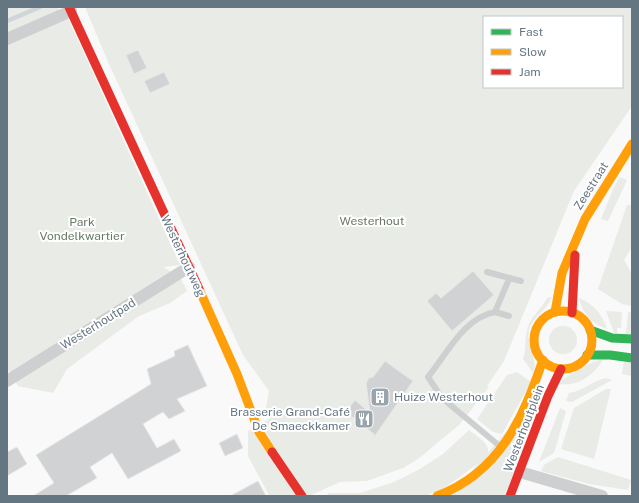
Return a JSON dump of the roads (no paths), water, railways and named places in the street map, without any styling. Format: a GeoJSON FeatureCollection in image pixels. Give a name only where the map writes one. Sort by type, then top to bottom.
{"type":"FeatureCollection","features":[{"type":"Feature","properties":{"kind":"street","name":"Westerhoutweg"},"geometry":{"type":"LineString","coordinates":[[7,39],[70,9],[237,374],[259,432],[302,496]]}},
{"type":"Feature","properties":{"kind":"street","name":"Zeestraat"},"geometry":{"type":"LineString","coordinates":[[555,312],[562,273],[591,207],[632,144]]}},
{"type":"Feature","properties":{"kind":"street","name":"Zeestraat"},"geometry":{"type":"LineString","coordinates":[[572,313],[575,242]]}},
{"type":"Feature","properties":{"kind":"street","name":"Westerhoutpad"},"geometry":{"type":"LineString","coordinates":[[7,381],[189,267]]}},
{"type":"Feature","properties":{"kind":"street"},"geometry":{"type":"LineString","coordinates":[[555,312],[572,313],[580,317],[590,330],[592,339],[587,355],[584,360],[573,367],[561,369],[553,367],[543,360],[535,346],[536,328],[548,315],[555,312]]}},
{"type":"Feature","properties":{"kind":"street"},"geometry":{"type":"LineString","coordinates":[[590,330],[612,338],[632,339]]}},
{"type":"Feature","properties":{"kind":"street"},"geometry":{"type":"LineString","coordinates":[[587,355],[632,358]]}},
{"type":"Feature","properties":{"kind":"street","name":"Westerhoutplein"},"geometry":{"type":"LineString","coordinates":[[437,496],[456,488],[476,475],[503,449],[532,390],[543,360]]}},
{"type":"Feature","properties":{"kind":"street","name":"Westerhoutplein"},"geometry":{"type":"LineString","coordinates":[[510,496],[548,396],[561,369]]}},
{"type":"Feature","properties":{"kind":"street"},"geometry":{"type":"LineString","coordinates":[[520,472],[602,496]]}},
{"type":"Feature","properties":{"kind":"lane"},"geometry":{"type":"LineString","coordinates":[[487,272],[521,281]]}},
{"type":"Feature","properties":{"kind":"lane"},"geometry":{"type":"LineString","coordinates":[[494,312],[509,279]]}},
{"type":"Feature","properties":{"kind":"lane"},"geometry":{"type":"LineString","coordinates":[[503,449],[442,398],[428,377],[459,334],[486,314],[494,312],[509,316]]}},
{"type":"Feature","properties":{"kind":"waterway"},"geometry":{"type":"LineString","coordinates":[[7,21],[40,7]]}},
{"type":"Feature","properties":{"kind":"place","name":"Huize Westerhout"},"geometry":{"type":"Point","coordinates":[380,397]}},
{"type":"Feature","properties":{"kind":"place","name":"Brasserie Grand-Café De Smaeckkamer"},"geometry":{"type":"Point","coordinates":[364,419]}},
{"type":"Feature","properties":{"kind":"park label","name":"Westerhout"},"geometry":{"type":"Point","coordinates":[372,221]}},
{"type":"Feature","properties":{"kind":"park label","name":"Park Vondelkwartier"},"geometry":{"type":"Point","coordinates":[82,229]}}]}
